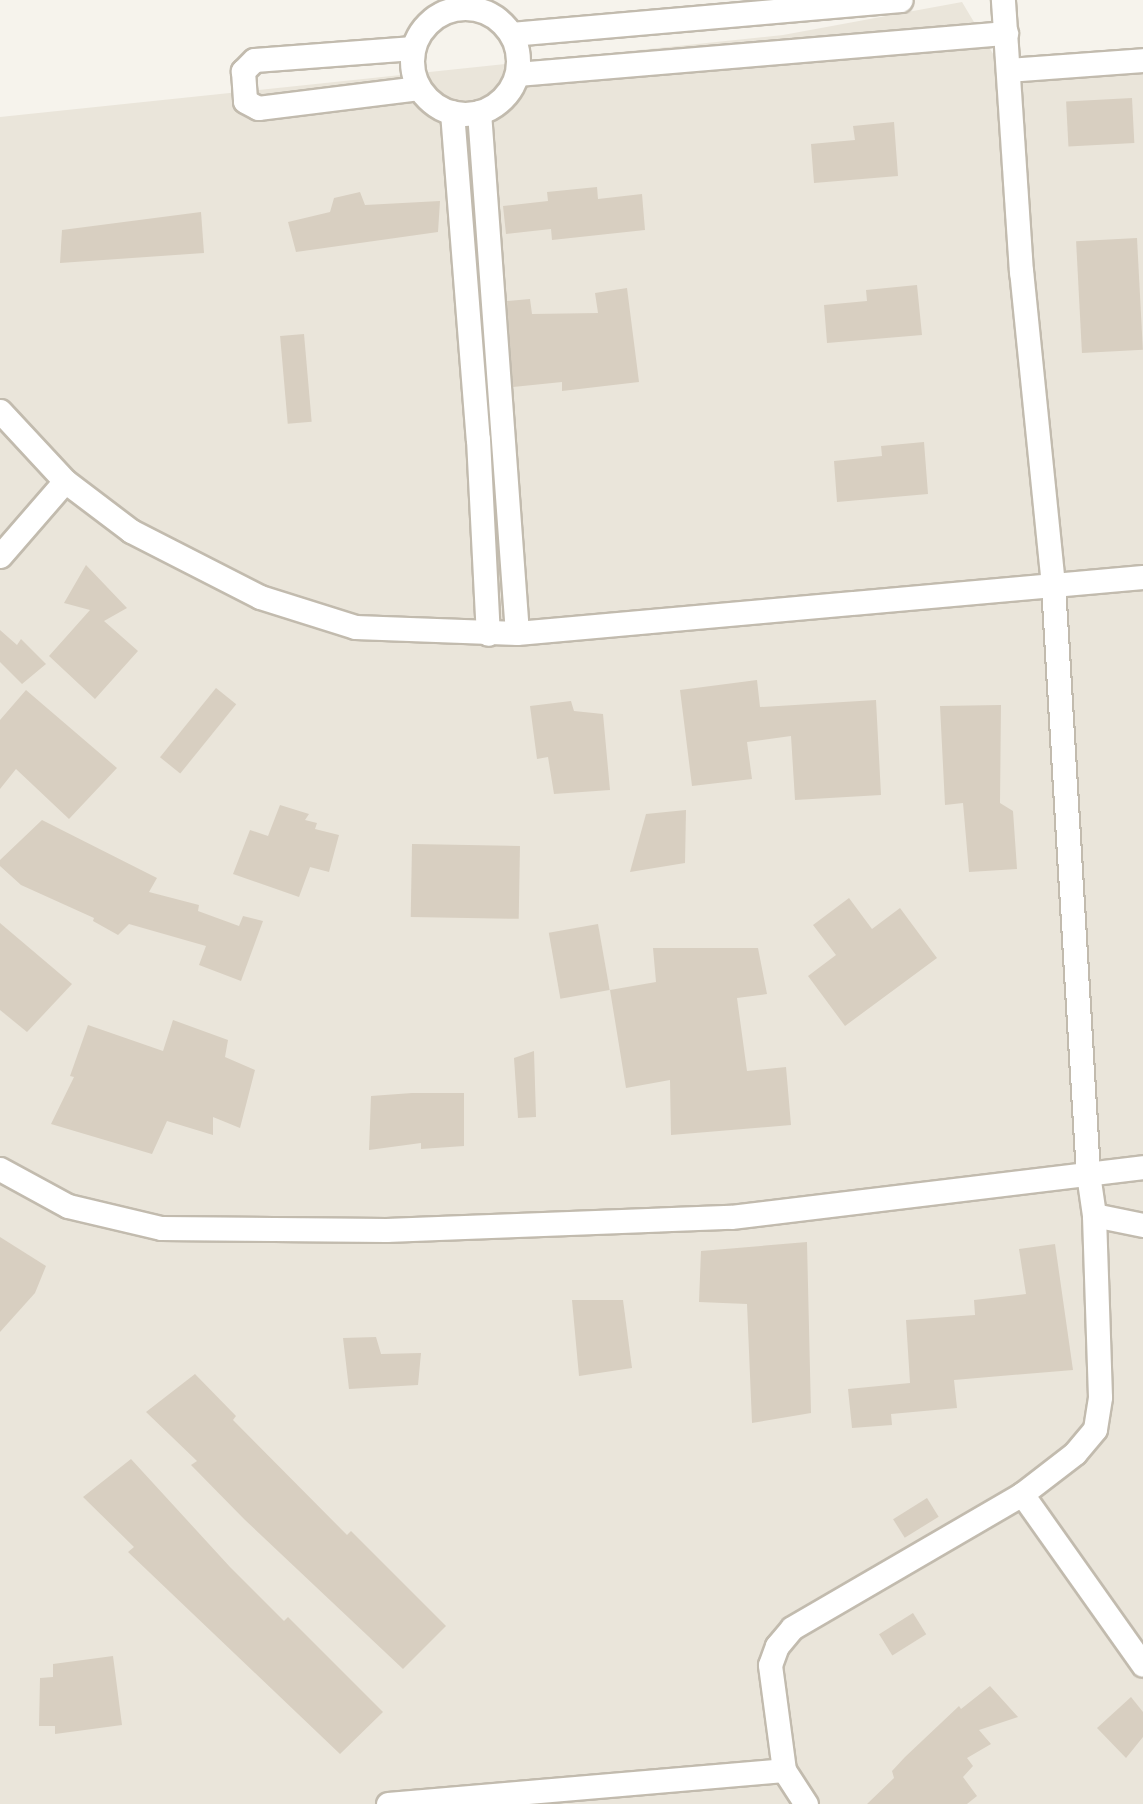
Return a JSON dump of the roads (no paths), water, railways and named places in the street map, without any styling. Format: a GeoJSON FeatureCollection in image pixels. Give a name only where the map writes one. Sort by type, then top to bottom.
{"type":"FeatureCollection","features":[{"type":"Feature","properties":{"kind":"street"},"geometry":{"type":"LineString","coordinates":[[511,34],[901,0]]}},
{"type":"Feature","properties":{"kind":"street"},"geometry":{"type":"LineString","coordinates":[[806,1804],[784,1770],[770,1665],[777,1646],[792,1628],[1022,1493],[1075,1453],[1095,1429],[1100,1397],[1094,1215],[1088,1174],[1053,585],[1021,272],[1003,0]]}},
{"type":"Feature","properties":{"kind":"street"},"geometry":{"type":"LineString","coordinates":[[464,8],[491,14],[511,34],[519,60],[517,74],[503,98],[480,112],[452,112],[439,108],[419,88],[412,62],[413,48],[438,15],[464,8]]}},
{"type":"Feature","properties":{"kind":"street"},"geometry":{"type":"LineString","coordinates":[[676,19],[680,58]]}},
{"type":"Feature","properties":{"kind":"street"},"geometry":{"type":"LineString","coordinates":[[517,74],[680,58],[1006,33]]}},
{"type":"Feature","properties":{"kind":"street"},"geometry":{"type":"LineString","coordinates":[[413,48],[254,60],[243,71],[245,101],[258,108],[419,88]]}},
{"type":"Feature","properties":{"kind":"street"},"geometry":{"type":"LineString","coordinates":[[1008,70],[1143,60]]}},
{"type":"Feature","properties":{"kind":"street"},"geometry":{"type":"LineString","coordinates":[[452,112],[478,439],[488,634]]}},
{"type":"Feature","properties":{"kind":"street"},"geometry":{"type":"LineString","coordinates":[[480,112],[517,634]]}},
{"type":"Feature","properties":{"kind":"street"},"geometry":{"type":"LineString","coordinates":[[457,184],[485,183]]}},
{"type":"Feature","properties":{"kind":"street"},"geometry":{"type":"LineString","coordinates":[[0,411],[65,481],[131,531],[260,597],[355,627],[517,634],[1143,577]]}},
{"type":"Feature","properties":{"kind":"street"},"geometry":{"type":"LineString","coordinates":[[478,439],[504,437]]}},
{"type":"Feature","properties":{"kind":"street"},"geometry":{"type":"LineString","coordinates":[[0,556],[65,481]]}},
{"type":"Feature","properties":{"kind":"street"},"geometry":{"type":"LineString","coordinates":[[0,1169],[68,1206],[161,1228],[373,1230],[731,1217],[1143,1167]]}},
{"type":"Feature","properties":{"kind":"street"},"geometry":{"type":"LineString","coordinates":[[1094,1215],[1143,1224]]}},
{"type":"Feature","properties":{"kind":"street"},"geometry":{"type":"LineString","coordinates":[[1022,1493],[1135,1641],[1143,1665]]}},
{"type":"Feature","properties":{"kind":"street"},"geometry":{"type":"LineString","coordinates":[[388,1804],[784,1770]]}}]}
